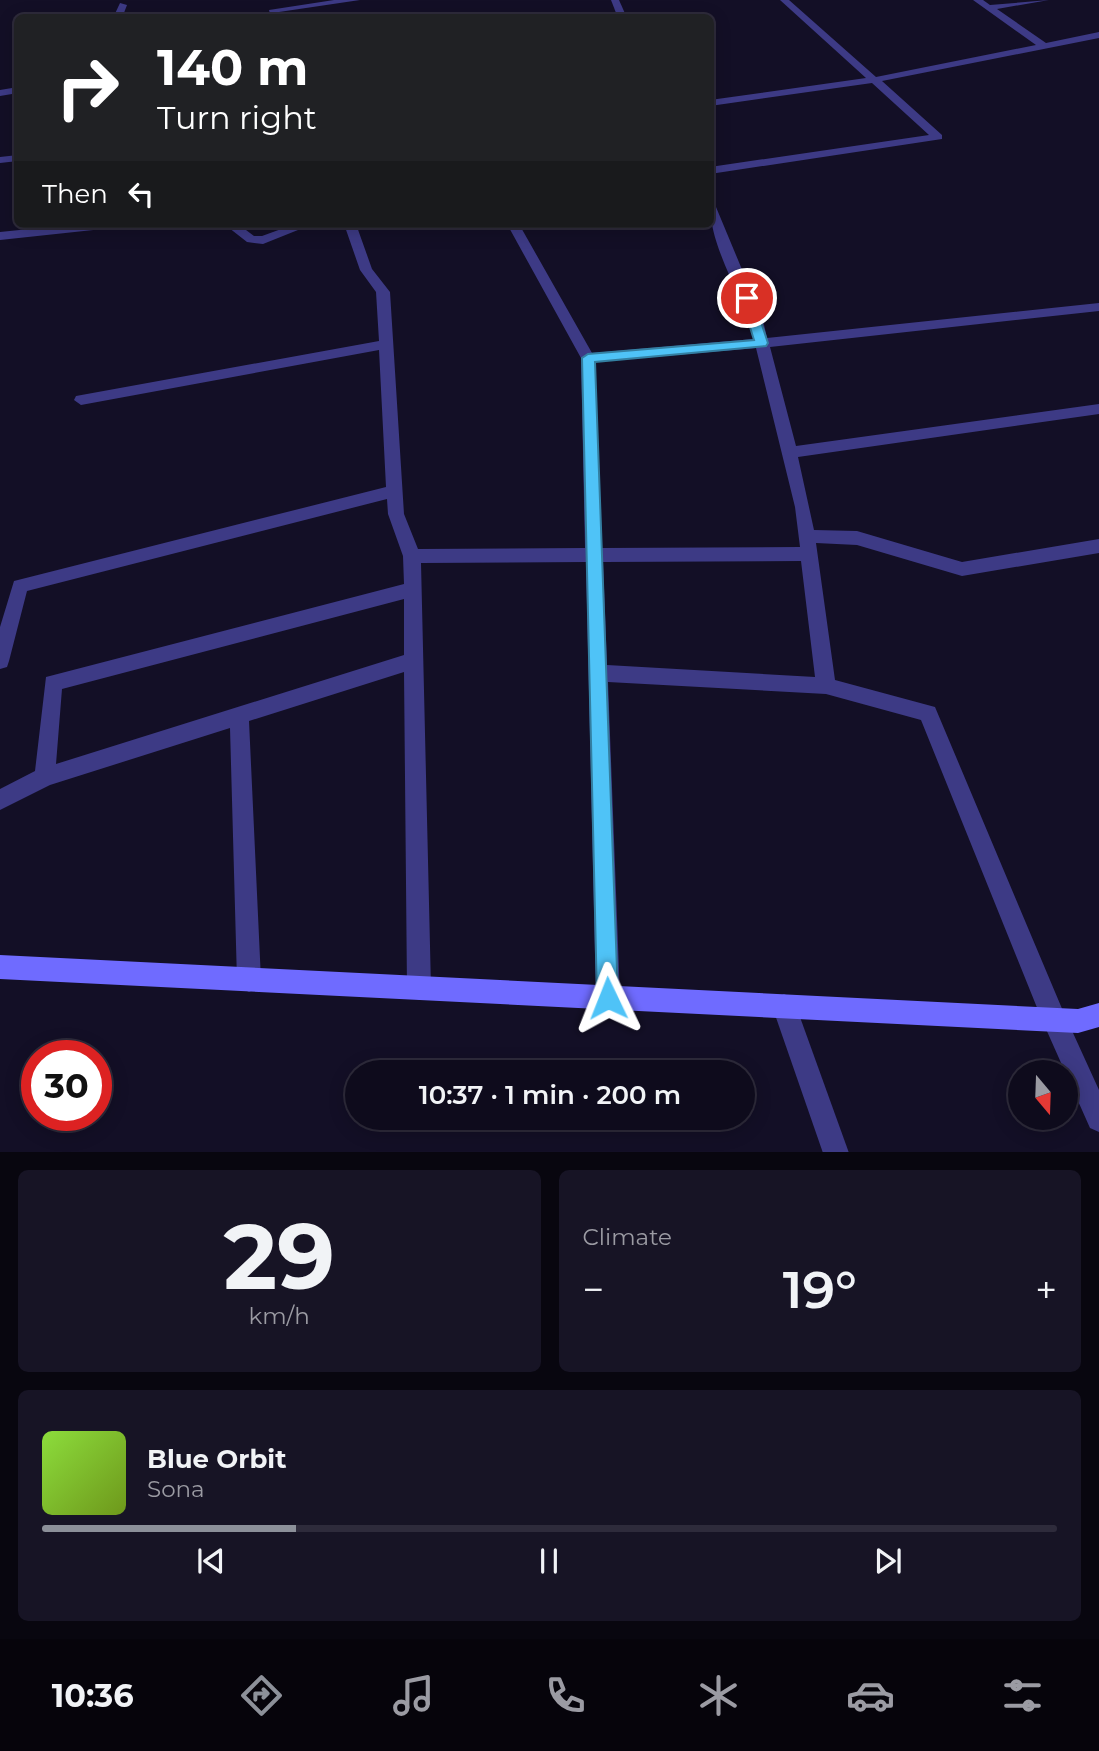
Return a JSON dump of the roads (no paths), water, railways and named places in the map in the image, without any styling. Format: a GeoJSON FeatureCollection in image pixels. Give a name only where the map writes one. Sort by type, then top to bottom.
{"type":"FeatureCollection","features":[{"type":"Feature","properties":{"kind":"main road"},"geometry":{"type":"LineString","coordinates":[[0,967],[1054,1020],[1078,1021],[1099,1015]]}},
{"type":"Feature","properties":{"kind":"street"},"geometry":{"type":"LineString","coordinates":[[275,14],[274,10],[356,0]]}},
{"type":"Feature","properties":{"kind":"street"},"geometry":{"type":"LineString","coordinates":[[714,170],[938,137],[784,0]]}},
{"type":"Feature","properties":{"kind":"street"},"geometry":{"type":"LineString","coordinates":[[977,0],[1044,46]]}},
{"type":"Feature","properties":{"kind":"street"},"geometry":{"type":"LineString","coordinates":[[988,8],[1045,0]]}},
{"type":"Feature","properties":{"kind":"street"},"geometry":{"type":"LineString","coordinates":[[119,14],[123,5]]}},
{"type":"Feature","properties":{"kind":"street"},"geometry":{"type":"LineString","coordinates":[[714,102],[874,80],[1099,35]]}},
{"type":"Feature","properties":{"kind":"street"},"geometry":{"type":"LineString","coordinates":[[714,217],[756,320],[803,507],[825,686]]}},
{"type":"Feature","properties":{"kind":"street"},"geometry":{"type":"LineString","coordinates":[[0,236],[75,228]]}},
{"type":"Feature","properties":{"kind":"street"},"geometry":{"type":"LineString","coordinates":[[236,228],[251,239],[263,240],[296,228]]}},
{"type":"Feature","properties":{"kind":"street"},"geometry":{"type":"LineString","coordinates":[[351,228],[366,270],[383,292],[396,514],[412,556],[419,988]]}},
{"type":"Feature","properties":{"kind":"street"},"geometry":{"type":"LineString","coordinates":[[515,228],[588,358],[608,998]]}},
{"type":"Feature","properties":{"kind":"street"},"geometry":{"type":"LineString","coordinates":[[588,358],[762,343],[1099,307]]}},
{"type":"Feature","properties":{"kind":"street"},"geometry":{"type":"LineString","coordinates":[[80,400],[386,344]]}},
{"type":"Feature","properties":{"kind":"street"},"geometry":{"type":"LineString","coordinates":[[789,453],[1099,409]]}},
{"type":"Feature","properties":{"kind":"street"},"geometry":{"type":"LineString","coordinates":[[0,661],[20,586],[394,491]]}},
{"type":"Feature","properties":{"kind":"street"},"geometry":{"type":"LineString","coordinates":[[412,556],[594,554],[807,545],[857,538],[962,569],[1099,546]]}},
{"type":"Feature","properties":{"kind":"street"},"geometry":{"type":"LineString","coordinates":[[45,777],[53,683],[413,589]]}},
{"type":"Feature","properties":{"kind":"street"},"geometry":{"type":"LineString","coordinates":[[0,800],[45,777],[415,660]]}},
{"type":"Feature","properties":{"kind":"street"},"geometry":{"type":"LineString","coordinates":[[598,673],[825,686],[928,713],[1054,1020],[1099,1119]]}},
{"type":"Feature","properties":{"kind":"street"},"geometry":{"type":"LineString","coordinates":[[239,716],[249,980]]}},
{"type":"Feature","properties":{"kind":"street"},"geometry":{"type":"LineString","coordinates":[[784,1006],[836,1152]]}}]}
